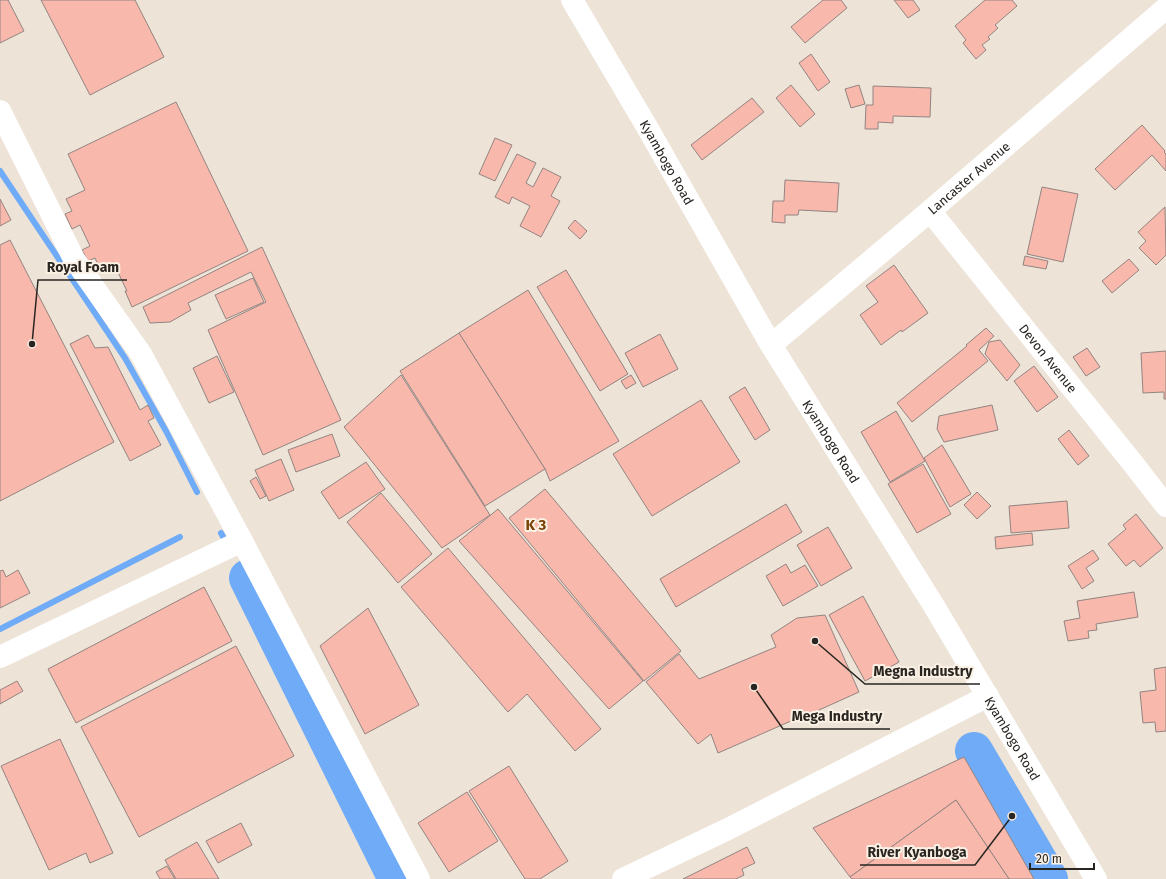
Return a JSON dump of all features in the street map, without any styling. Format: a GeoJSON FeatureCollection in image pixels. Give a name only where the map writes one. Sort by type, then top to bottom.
{"type":"FeatureCollection","features":[{"type":"Feature","properties":{"kind":"street","name":"Kyambogo Road"},"geometry":{"type":"LineString","coordinates":[[572,0],[647,127],[771,345],[934,606],[1096,879]]}},
{"type":"Feature","properties":{"kind":"street","name":"Lancaster Avenue"},"geometry":{"type":"LineString","coordinates":[[771,345],[930,211],[1166,8]]}},
{"type":"Feature","properties":{"kind":"street"},"geometry":{"type":"LineString","coordinates":[[0,111],[74,259],[141,354],[242,541],[419,879]]}},
{"type":"Feature","properties":{"kind":"street","name":"Devon Avenue"},"geometry":{"type":"LineString","coordinates":[[930,211],[1166,506]]}},
{"type":"Feature","properties":{"kind":"street"},"geometry":{"type":"LineString","coordinates":[[0,657],[242,541]]}},
{"type":"Feature","properties":{"kind":"street"},"geometry":{"type":"LineString","coordinates":[[623,879],[726,830],[988,696]]}},
{"type":"Feature","properties":{"kind":"building"},"geometry":{"type":"Polygon","coordinates":[[[0,0],[8,0],[24,31],[0,43],[0,0]]]}},
{"type":"Feature","properties":{"kind":"building"},"geometry":{"type":"Polygon","coordinates":[[[41,0],[135,0],[164,57],[90,95],[41,0]]]}},
{"type":"Feature","properties":{"kind":"building"},"geometry":{"type":"Polygon","coordinates":[[[823,0],[841,0],[847,8],[805,43],[791,27],[823,0]]]}},
{"type":"Feature","properties":{"kind":"building"},"geometry":{"type":"Polygon","coordinates":[[[894,0],[913,0],[920,10],[908,18],[894,0]]]}},
{"type":"Feature","properties":{"kind":"building"},"geometry":{"type":"Polygon","coordinates":[[[985,0],[1012,0],[1017,6],[995,25],[998,28],[988,37],[990,39],[982,45],[986,50],[976,59],[963,43],[966,40],[955,26],[985,0]]]}},
{"type":"Feature","properties":{"kind":"building"},"geometry":{"type":"Polygon","coordinates":[[[811,54],[830,82],[818,91],[799,63],[811,54]]]}},
{"type":"Feature","properties":{"kind":"building"},"geometry":{"type":"Polygon","coordinates":[[[791,85],[815,114],[800,127],[776,98],[791,85]]]}},
{"type":"Feature","properties":{"kind":"building"},"geometry":{"type":"Polygon","coordinates":[[[859,85],[865,104],[851,108],[845,89],[859,85]]]}},
{"type":"Feature","properties":{"kind":"building"},"geometry":{"type":"Polygon","coordinates":[[[873,86],[931,88],[930,117],[893,116],[893,123],[878,122],[878,129],[865,129],[866,105],[873,105],[873,86]]]}},
{"type":"Feature","properties":{"kind":"building"},"geometry":{"type":"Polygon","coordinates":[[[752,98],[764,112],[702,160],[691,145],[752,98]]]}},
{"type":"Feature","properties":{"kind":"building"},"geometry":{"type":"Polygon","coordinates":[[[176,102],[248,251],[132,307],[125,291],[127,291],[113,262],[100,269],[95,258],[88,261],[82,250],[90,246],[80,225],[72,229],[65,214],[72,211],[66,199],[85,190],[68,154],[176,102]]]}},
{"type":"Feature","properties":{"kind":"building"},"geometry":{"type":"Polygon","coordinates":[[[1142,125],[1165,151],[1166,171],[1152,155],[1115,190],[1095,169],[1142,125]]]}},
{"type":"Feature","properties":{"kind":"building"},"geometry":{"type":"Polygon","coordinates":[[[495,138],[512,145],[495,181],[479,174],[495,138]]]}},
{"type":"Feature","properties":{"kind":"building"},"geometry":{"type":"Polygon","coordinates":[[[517,154],[536,163],[526,183],[533,187],[543,168],[561,177],[551,196],[560,201],[541,237],[520,226],[530,206],[512,197],[509,204],[495,197],[517,154]]]}},
{"type":"Feature","properties":{"kind":"building"},"geometry":{"type":"Polygon","coordinates":[[[785,180],[839,183],[837,212],[799,210],[798,215],[785,215],[785,223],[772,222],[773,201],[784,201],[785,180]]]}},
{"type":"Feature","properties":{"kind":"building"},"geometry":{"type":"Polygon","coordinates":[[[1042,187],[1078,194],[1063,262],[1027,254],[1042,187]]]}},
{"type":"Feature","properties":{"kind":"building"},"geometry":{"type":"Polygon","coordinates":[[[0,199],[11,220],[0,226],[0,199]]]}},
{"type":"Feature","properties":{"kind":"building"},"geometry":{"type":"Polygon","coordinates":[[[1165,207],[1166,255],[1156,265],[1139,248],[1146,241],[1138,232],[1165,207]]]}},
{"type":"Feature","properties":{"kind":"building"},"geometry":{"type":"Polygon","coordinates":[[[575,220],[587,231],[580,239],[568,228],[575,220]]]}},
{"type":"Feature","properties":{"kind":"building"},"geometry":{"type":"Polygon","coordinates":[[[10,240],[114,442],[0,501],[0,245],[10,240]]]}},
{"type":"Feature","properties":{"kind":"building"},"geometry":{"type":"Polygon","coordinates":[[[262,247],[341,420],[263,455],[208,330],[266,302],[251,272],[188,303],[191,310],[170,322],[150,323],[143,307],[262,247]]]}},
{"type":"Feature","properties":{"kind":"building"},"geometry":{"type":"Polygon","coordinates":[[[1025,256],[1048,261],[1046,269],[1023,265],[1025,256]]]}},
{"type":"Feature","properties":{"kind":"building"},"geometry":{"type":"Polygon","coordinates":[[[1129,259],[1139,270],[1112,293],[1102,281],[1129,259]]]}},
{"type":"Feature","properties":{"kind":"building"},"geometry":{"type":"Polygon","coordinates":[[[894,265],[928,313],[881,345],[860,315],[878,302],[866,286],[894,265]]]}},
{"type":"Feature","properties":{"kind":"building"},"geometry":{"type":"Polygon","coordinates":[[[566,270],[628,374],[600,391],[537,287],[566,270]]]}},
{"type":"Feature","properties":{"kind":"building"},"geometry":{"type":"Polygon","coordinates":[[[253,278],[264,302],[226,319],[215,295],[253,278]]]}},
{"type":"Feature","properties":{"kind":"building"},"geometry":{"type":"Polygon","coordinates":[[[528,290],[619,441],[550,481],[545,469],[459,333],[528,290]]]}},
{"type":"Feature","properties":{"kind":"building"},"geometry":{"type":"Polygon","coordinates":[[[986,328],[994,336],[979,350],[988,361],[912,422],[897,403],[967,346],[966,345],[986,328]]]}},
{"type":"Feature","properties":{"kind":"building"},"geometry":{"type":"Polygon","coordinates":[[[459,333],[545,469],[485,506],[400,371],[459,333]]]}},
{"type":"Feature","properties":{"kind":"building"},"geometry":{"type":"Polygon","coordinates":[[[660,334],[678,369],[643,387],[625,353],[660,334]]]}},
{"type":"Feature","properties":{"kind":"building"},"geometry":{"type":"Polygon","coordinates":[[[88,335],[95,348],[108,347],[140,410],[148,405],[154,418],[148,421],[161,445],[130,461],[70,344],[88,335]]]}},
{"type":"Feature","properties":{"kind":"building"},"geometry":{"type":"Polygon","coordinates":[[[1000,340],[1020,365],[1007,381],[985,354],[989,342],[1000,340]]]}},
{"type":"Feature","properties":{"kind":"building"},"geometry":{"type":"Polygon","coordinates":[[[1087,348],[1100,367],[1086,376],[1073,357],[1087,348]]]}},
{"type":"Feature","properties":{"kind":"building"},"geometry":{"type":"Polygon","coordinates":[[[1166,351],[1166,399],[1164,399],[1164,392],[1143,393],[1141,353],[1166,351]]]}},
{"type":"Feature","properties":{"kind":"building"},"geometry":{"type":"Polygon","coordinates":[[[217,356],[234,392],[209,403],[193,368],[217,356]]]}},
{"type":"Feature","properties":{"kind":"building"},"geometry":{"type":"Polygon","coordinates":[[[1034,366],[1058,397],[1037,412],[1014,381],[1034,366]]]}},
{"type":"Feature","properties":{"kind":"building"},"geometry":{"type":"Polygon","coordinates":[[[401,375],[490,515],[442,548],[344,427],[401,375]]]}},
{"type":"Feature","properties":{"kind":"building"},"geometry":{"type":"Polygon","coordinates":[[[631,375],[636,383],[626,389],[621,381],[631,375]]]}},
{"type":"Feature","properties":{"kind":"building"},"geometry":{"type":"Polygon","coordinates":[[[745,387],[770,430],[755,440],[729,397],[745,387]]]}},
{"type":"Feature","properties":{"kind":"building"},"geometry":{"type":"Polygon","coordinates":[[[701,400],[740,462],[652,516],[613,454],[701,400]]]}},
{"type":"Feature","properties":{"kind":"building"},"geometry":{"type":"Polygon","coordinates":[[[992,405],[998,430],[944,442],[937,429],[939,416],[992,405]]]}},
{"type":"Feature","properties":{"kind":"building"},"geometry":{"type":"Polygon","coordinates":[[[896,411],[925,461],[890,482],[861,432],[896,411]]]}},
{"type":"Feature","properties":{"kind":"building"},"geometry":{"type":"Polygon","coordinates":[[[1069,430],[1089,456],[1078,465],[1058,439],[1069,430]]]}},
{"type":"Feature","properties":{"kind":"building"},"geometry":{"type":"Polygon","coordinates":[[[332,434],[340,456],[296,472],[288,450],[332,434]]]}},
{"type":"Feature","properties":{"kind":"building"},"geometry":{"type":"Polygon","coordinates":[[[942,445],[971,494],[950,507],[924,458],[942,445]]]}},
{"type":"Feature","properties":{"kind":"building"},"geometry":{"type":"Polygon","coordinates":[[[281,459],[294,490],[269,501],[255,470],[281,459]]]}},
{"type":"Feature","properties":{"kind":"building"},"geometry":{"type":"Polygon","coordinates":[[[366,462],[385,489],[339,519],[321,492],[366,462]]]}},
{"type":"Feature","properties":{"kind":"building"},"geometry":{"type":"Polygon","coordinates":[[[923,464],[951,514],[917,533],[888,484],[923,464]]]}},
{"type":"Feature","properties":{"kind":"building"},"geometry":{"type":"Polygon","coordinates":[[[256,477],[266,496],[260,499],[250,481],[256,477]]]}},
{"type":"Feature","properties":{"kind":"building"},"geometry":{"type":"Polygon","coordinates":[[[545,489],[681,651],[644,681],[509,518],[545,489]]]}},
{"type":"Feature","properties":{"kind":"building"},"geometry":{"type":"Polygon","coordinates":[[[977,492],[991,506],[977,519],[964,505],[977,492]]]}},
{"type":"Feature","properties":{"kind":"building"},"geometry":{"type":"Polygon","coordinates":[[[381,493],[432,554],[398,583],[347,522],[381,493]]]}},
{"type":"Feature","properties":{"kind":"building"},"geometry":{"type":"Polygon","coordinates":[[[1067,501],[1069,528],[1011,533],[1009,506],[1067,501]]]}},
{"type":"Feature","properties":{"kind":"building"},"geometry":{"type":"Polygon","coordinates":[[[786,504],[802,532],[676,607],[660,579],[786,504]]]}},
{"type":"Feature","properties":{"kind":"building"},"geometry":{"type":"Polygon","coordinates":[[[498,509],[643,681],[609,709],[459,541],[498,509]]]}},
{"type":"Feature","properties":{"kind":"building"},"geometry":{"type":"Polygon","coordinates":[[[1136,514],[1163,548],[1140,567],[1134,560],[1126,566],[1108,544],[1126,529],[1123,525],[1136,514]]]}},
{"type":"Feature","properties":{"kind":"building"},"geometry":{"type":"Polygon","coordinates":[[[828,527],[852,568],[821,586],[797,545],[828,527]]]}},
{"type":"Feature","properties":{"kind":"building"},"geometry":{"type":"Polygon","coordinates":[[[1032,533],[1033,545],[996,549],[995,537],[1032,533]]]}},
{"type":"Feature","properties":{"kind":"building"},"geometry":{"type":"Polygon","coordinates":[[[448,548],[601,729],[575,751],[527,694],[508,712],[401,587],[448,548]]]}},
{"type":"Feature","properties":{"kind":"building"},"geometry":{"type":"Polygon","coordinates":[[[1093,550],[1099,559],[1086,568],[1094,581],[1082,589],[1068,566],[1093,550]]]}},
{"type":"Feature","properties":{"kind":"building"},"geometry":{"type":"Polygon","coordinates":[[[786,564],[791,573],[805,565],[818,586],[783,606],[766,576],[786,564]]]}},
{"type":"Feature","properties":{"kind":"building"},"geometry":{"type":"Polygon","coordinates":[[[3,570],[6,577],[18,570],[30,593],[0,608],[0,571],[3,570]]]}},
{"type":"Feature","properties":{"kind":"building"},"geometry":{"type":"Polygon","coordinates":[[[204,587],[232,641],[76,723],[48,669],[204,587]]]}},
{"type":"Feature","properties":{"kind":"building"},"geometry":{"type":"Polygon","coordinates":[[[1134,592],[1138,617],[1096,624],[1097,630],[1088,631],[1089,638],[1068,641],[1064,621],[1080,618],[1077,601],[1134,592]]]}},
{"type":"Feature","properties":{"kind":"building"},"geometry":{"type":"Polygon","coordinates":[[[863,596],[899,662],[865,681],[829,615],[863,596]]]}},
{"type":"Feature","properties":{"kind":"building"},"geometry":{"type":"Polygon","coordinates":[[[368,608],[419,705],[365,734],[320,646],[368,608]]]}},
{"type":"Feature","properties":{"kind":"building"},"geometry":{"type":"Polygon","coordinates":[[[825,615],[859,692],[718,753],[711,734],[698,744],[646,682],[679,654],[699,679],[776,647],[771,635],[797,618],[825,615]]]}},
{"type":"Feature","properties":{"kind":"building"},"geometry":{"type":"Polygon","coordinates":[[[236,646],[294,756],[139,837],[81,727],[236,646]]]}},
{"type":"Feature","properties":{"kind":"building"},"geometry":{"type":"Polygon","coordinates":[[[1166,667],[1166,731],[1156,732],[1155,722],[1143,723],[1140,692],[1156,690],[1154,669],[1166,667]]]}},
{"type":"Feature","properties":{"kind":"building"},"geometry":{"type":"Polygon","coordinates":[[[17,681],[23,691],[0,704],[0,690],[17,681]]]}},
{"type":"Feature","properties":{"kind":"building"},"geometry":{"type":"Polygon","coordinates":[[[60,739],[113,853],[90,863],[86,853],[49,870],[1,766],[60,739]]]}},
{"type":"Feature","properties":{"kind":"building"},"geometry":{"type":"Polygon","coordinates":[[[964,757],[1034,879],[1009,879],[956,800],[850,877],[813,828],[964,757]]]}},
{"type":"Feature","properties":{"kind":"building"},"geometry":{"type":"Polygon","coordinates":[[[509,766],[568,861],[540,879],[525,879],[469,791],[509,766]]]}},
{"type":"Feature","properties":{"kind":"building"},"geometry":{"type":"Polygon","coordinates":[[[467,792],[498,841],[449,872],[418,823],[467,792]]]}},
{"type":"Feature","properties":{"kind":"building"},"geometry":{"type":"Polygon","coordinates":[[[956,800],[1009,879],[852,879],[850,877],[956,800]]]}},
{"type":"Feature","properties":{"kind":"building"},"geometry":{"type":"Polygon","coordinates":[[[241,823],[252,845],[218,863],[206,841],[241,823]]]}},
{"type":"Feature","properties":{"kind":"building"},"geometry":{"type":"Polygon","coordinates":[[[197,842],[219,879],[176,879],[165,860],[197,842]]]}},
{"type":"Feature","properties":{"kind":"building"},"geometry":{"type":"Polygon","coordinates":[[[747,847],[755,863],[742,869],[744,875],[736,879],[683,879],[747,847]]]}},
{"type":"Feature","properties":{"kind":"building"},"geometry":{"type":"Polygon","coordinates":[[[167,866],[175,879],[160,879],[156,872],[167,866]]]}},
{"type":"Feature","properties":{"kind":"waterway"},"geometry":{"type":"LineString","coordinates":[[0,171],[125,358],[166,431],[197,492]]}},
{"type":"Feature","properties":{"kind":"waterway"},"geometry":{"type":"LineString","coordinates":[[221,533],[226,542]]}},
{"type":"Feature","properties":{"kind":"waterway"},"geometry":{"type":"LineString","coordinates":[[0,629],[180,537]]}},
{"type":"Feature","properties":{"kind":"waterway"},"geometry":{"type":"LineString","coordinates":[[248,578],[397,879]]}},
{"type":"Feature","properties":{"kind":"waterway"},"geometry":{"type":"LineString","coordinates":[[974,751],[1049,879]]}},
{"type":"Feature","properties":{"kind":"place","name":"Royal Foam"},"geometry":{"type":"Point","coordinates":[32,344]}},
{"type":"Feature","properties":{"kind":"place","name":"Megna Industry"},"geometry":{"type":"Point","coordinates":[815,641]}},
{"type":"Feature","properties":{"kind":"place","name":"Mega Industry"},"geometry":{"type":"Point","coordinates":[754,687]}},
{"type":"Feature","properties":{"kind":"place","name":"River Kyanboga"},"geometry":{"type":"Point","coordinates":[1012,816]}},
{"type":"Feature","properties":{"kind":"district","name":"K 3"},"geometry":{"type":"Point","coordinates":[536,525]}}]}
